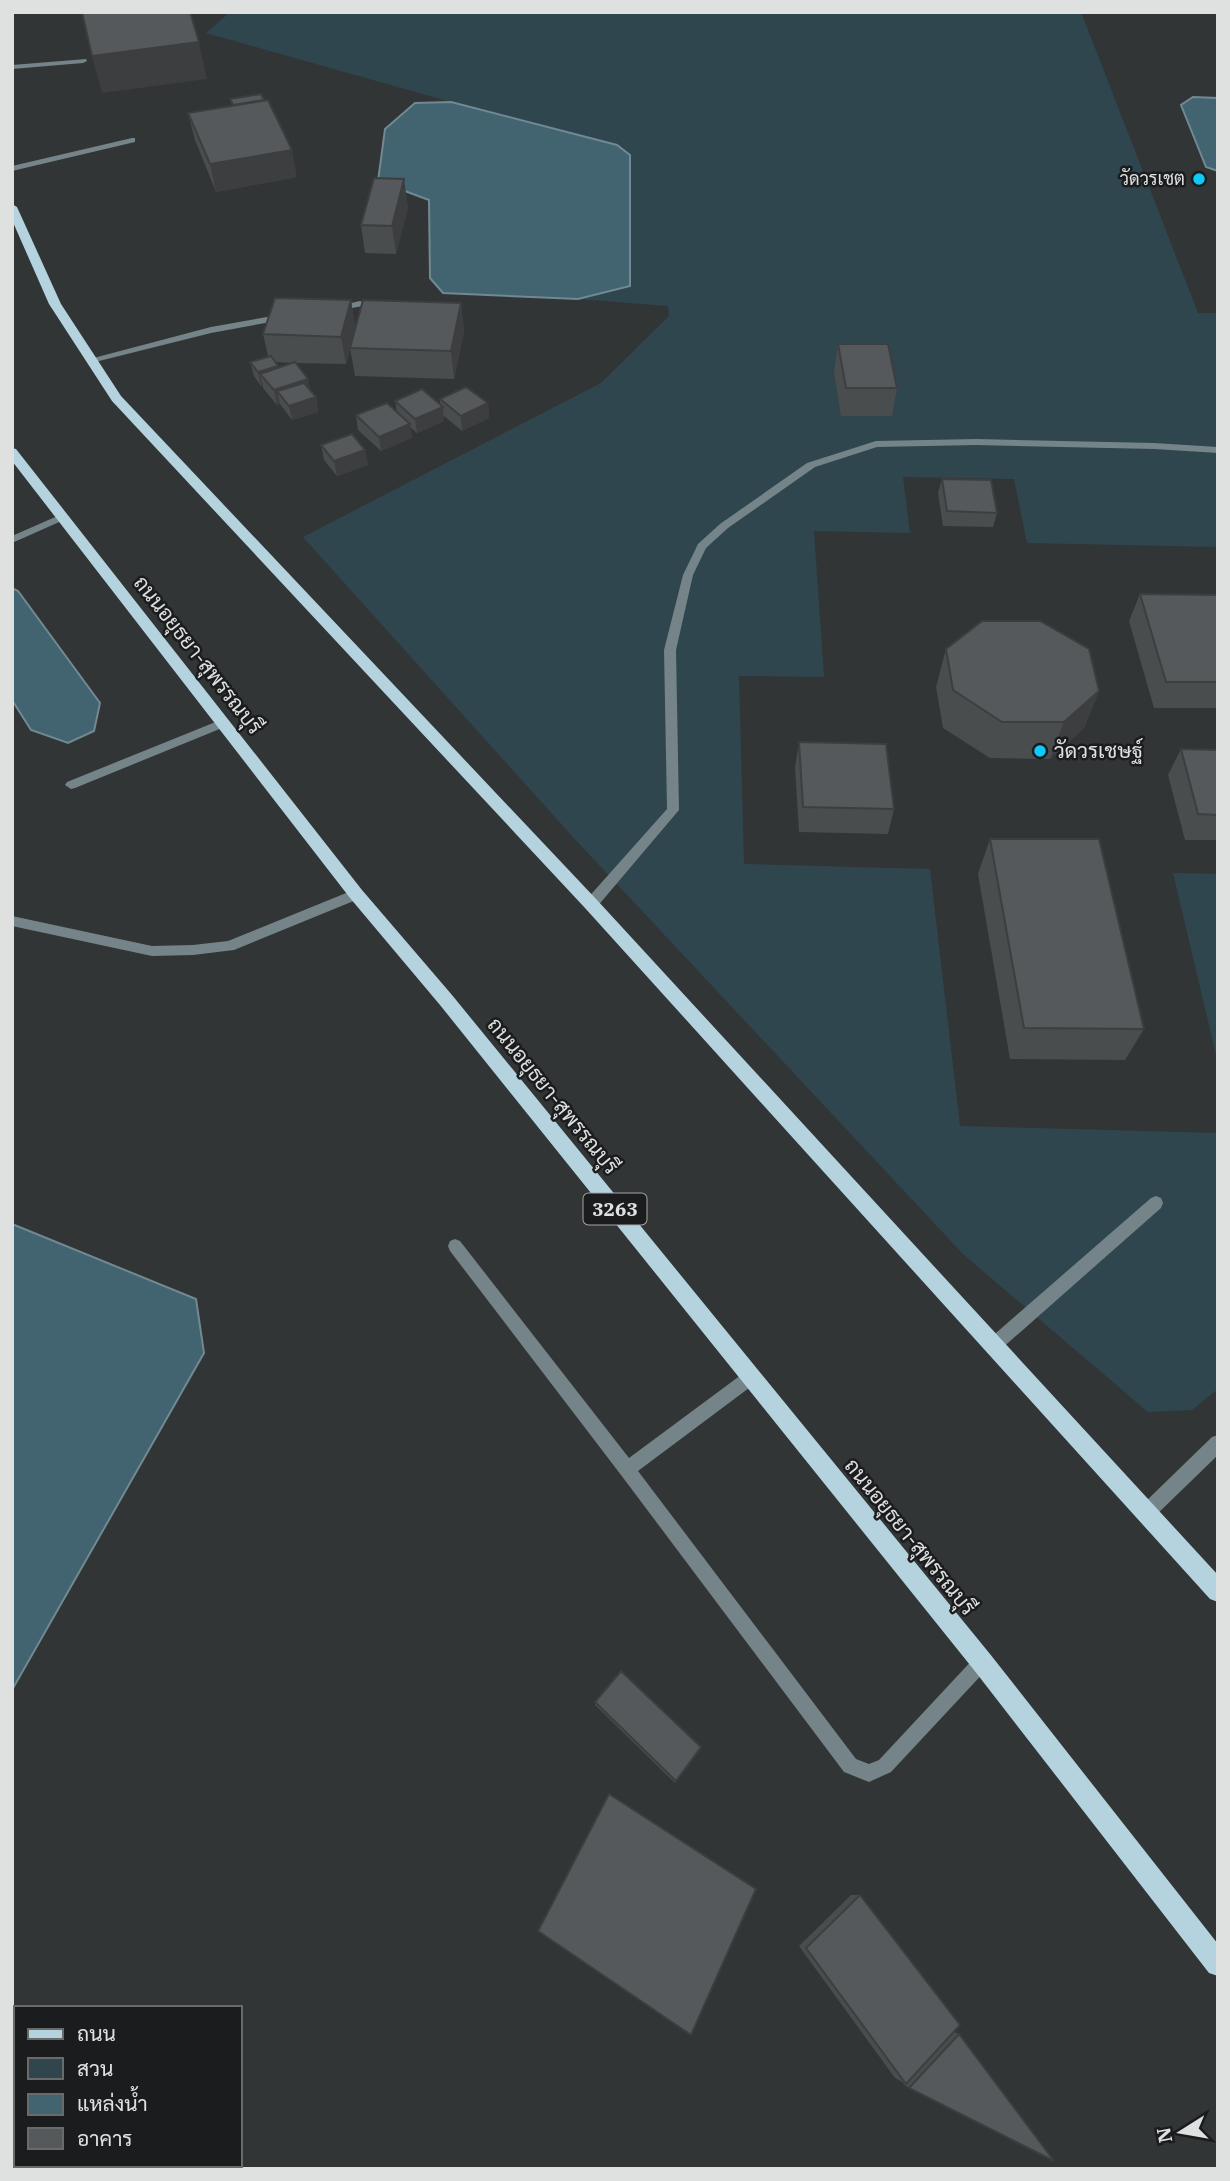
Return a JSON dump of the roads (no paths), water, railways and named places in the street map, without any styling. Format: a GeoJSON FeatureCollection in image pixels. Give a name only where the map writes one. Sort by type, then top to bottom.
{"type":"FeatureCollection","features":[{"type":"Feature","properties":{"kind":"main road"},"geometry":{"type":"LineString","coordinates":[[12,207],[55,304],[116,398],[591,904],[1218,1591]]}},
{"type":"Feature","properties":{"kind":"main road","name":"ถนนอยุธยา-สุพรรณบุรี"},"geometry":{"type":"LineString","coordinates":[[12,452],[356,894],[455,1011],[982,1662],[1218,1964]]}},
{"type":"Feature","properties":{"kind":"street"},"geometry":{"type":"LineString","coordinates":[[12,68],[83,61]]}},
{"type":"Feature","properties":{"kind":"street"},"geometry":{"type":"LineString","coordinates":[[12,169],[132,140]]}},
{"type":"Feature","properties":{"kind":"street"},"geometry":{"type":"LineString","coordinates":[[319,311],[360,304]]}},
{"type":"Feature","properties":{"kind":"street"},"geometry":{"type":"LineString","coordinates":[[91,360],[211,330],[292,316]]}},
{"type":"Feature","properties":{"kind":"street"},"geometry":{"type":"LineString","coordinates":[[591,904],[673,810],[670,650],[688,575],[702,546],[724,526],[811,465],[876,444],[976,442],[1218,450]]}},
{"type":"Feature","properties":{"kind":"street"},"geometry":{"type":"LineString","coordinates":[[12,540],[62,517]]}},
{"type":"Feature","properties":{"kind":"street"},"geometry":{"type":"LineString","coordinates":[[71,785],[223,723]]}},
{"type":"Feature","properties":{"kind":"street"},"geometry":{"type":"LineString","coordinates":[[12,921],[152,951],[193,950],[229,946],[356,894]]}},
{"type":"Feature","properties":{"kind":"street"},"geometry":{"type":"LineString","coordinates":[[994,1346],[1156,1203]]}},
{"type":"Feature","properties":{"kind":"street"},"geometry":{"type":"LineString","coordinates":[[455,1246],[850,1766],[869,1773],[885,1766],[982,1662]]}},
{"type":"Feature","properties":{"kind":"street"},"geometry":{"type":"LineString","coordinates":[[627,1469],[751,1377]]}},
{"type":"Feature","properties":{"kind":"street"},"geometry":{"type":"LineString","coordinates":[[1147,1512],[1218,1443]]}},
{"type":"Feature","properties":{"kind":"water"},"geometry":{"type":"Polygon","coordinates":[[[1193,97],[1218,98],[1218,171],[1206,167],[1181,105],[1193,97]]]}},
{"type":"Feature","properties":{"kind":"water"},"geometry":{"type":"Polygon","coordinates":[[[451,102],[617,145],[630,155],[630,286],[578,299],[443,293],[430,278],[429,200],[378,181],[385,129],[415,103],[451,102]]]}},
{"type":"Feature","properties":{"kind":"water"},"geometry":{"type":"Polygon","coordinates":[[[12,588],[18,591],[100,703],[94,731],[68,743],[31,730],[12,700],[12,588]]]}},
{"type":"Feature","properties":{"kind":"water"},"geometry":{"type":"Polygon","coordinates":[[[12,1224],[196,1299],[204,1353],[12,1690],[12,1224]]]}},
{"type":"Feature","properties":{"kind":"place","name":"วัดวรเชต"},"geometry":{"type":"Point","coordinates":[1199,179]}},
{"type":"Feature","properties":{"kind":"place","name":"วัดวรเชษฐ์"},"geometry":{"type":"Point","coordinates":[1040,751]}}]}
